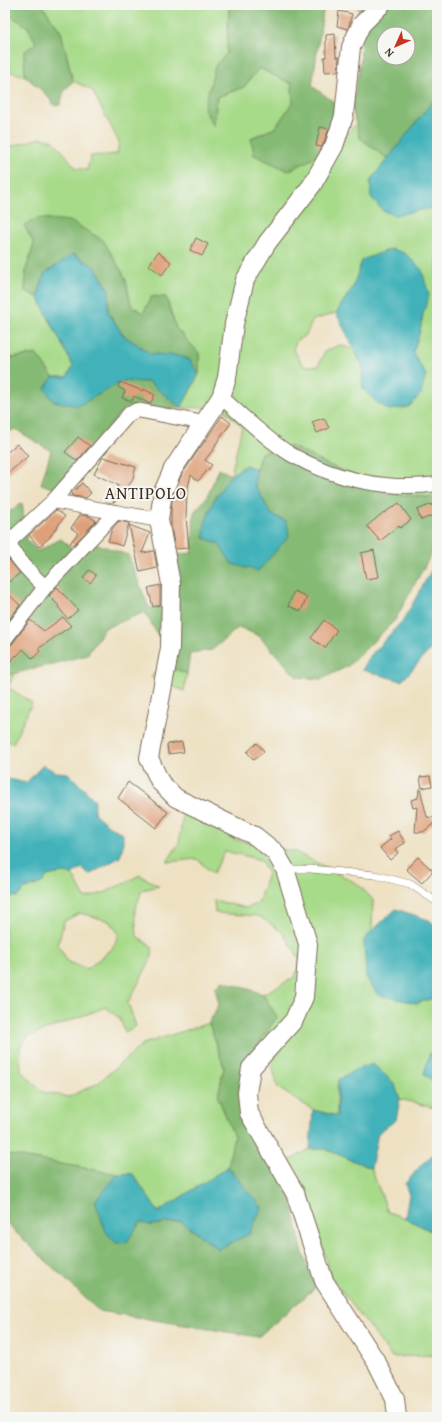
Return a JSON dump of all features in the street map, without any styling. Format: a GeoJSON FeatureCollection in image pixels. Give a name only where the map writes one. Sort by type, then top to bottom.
{"type":"FeatureCollection","features":[{"type":"Feature","properties":{"kind":"street"},"geometry":{"type":"LineString","coordinates":[[381,5],[361,26],[351,47],[344,116],[334,146],[312,185],[267,244],[245,280],[234,324],[227,378],[221,397],[173,469],[163,492],[158,520],[170,584],[170,648],[149,758],[160,782],[176,798],[255,836],[275,852],[285,869],[308,944],[304,997],[294,1020],[251,1068],[246,1093],[249,1113],[295,1192],[324,1281],[377,1363],[395,1399],[397,1417]]}},
{"type":"Feature","properties":{"kind":"street"},"geometry":{"type":"LineString","coordinates":[[221,397],[261,432],[291,455],[324,472],[353,480],[397,487],[437,484]]}},
{"type":"Feature","properties":{"kind":"street"},"geometry":{"type":"LineString","coordinates":[[45,587],[17,558],[10,547],[12,539],[53,501],[129,414],[137,410],[204,423]]}},
{"type":"Feature","properties":{"kind":"street"},"geometry":{"type":"LineString","coordinates":[[53,501],[158,520]]}},
{"type":"Feature","properties":{"kind":"street"},"geometry":{"type":"LineString","coordinates":[[5,639],[45,587],[116,512]]}},
{"type":"Feature","properties":{"kind":"lane"},"geometry":{"type":"LineString","coordinates":[[285,869],[311,869],[375,874],[410,884],[437,902]]}},
{"type":"Feature","properties":{"kind":"green space"},"geometry":{"type":"Polygon","coordinates":[[[5,5],[42,5],[61,32],[73,81],[64,91],[60,105],[55,106],[46,94],[25,76],[24,52],[36,43],[28,27],[5,12],[5,5]]]}},
{"type":"Feature","properties":{"kind":"green space"},"geometry":{"type":"Polygon","coordinates":[[[42,5],[233,5],[229,8],[227,53],[215,66],[213,125],[217,97],[244,87],[259,68],[292,84],[293,102],[275,128],[251,138],[329,151],[356,124],[361,138],[388,159],[370,181],[432,208],[437,202],[437,502],[436,498],[398,494],[326,464],[261,453],[256,469],[246,465],[231,475],[242,426],[220,407],[181,408],[199,374],[199,354],[176,328],[166,297],[143,314],[131,305],[125,277],[24,225],[34,243],[26,270],[25,291],[38,297],[73,366],[67,377],[53,377],[36,354],[5,359],[5,148],[41,138],[54,141],[76,168],[87,170],[91,156],[117,154],[119,142],[92,90],[73,81],[61,32],[42,5]],[[362,260],[353,287],[336,313],[313,320],[306,335],[297,340],[293,349],[304,366],[318,366],[325,351],[340,345],[353,349],[362,364],[363,389],[426,375],[413,353],[420,331],[423,314],[362,260]]]}},
{"type":"Feature","properties":{"kind":"green space"},"geometry":{"type":"Polygon","coordinates":[[[233,5],[324,5],[312,86],[335,103],[329,151],[288,171],[254,155],[251,138],[275,128],[293,102],[292,84],[259,68],[244,87],[217,97],[214,126],[204,109],[215,66],[227,53],[229,7],[233,5]]]}},
{"type":"Feature","properties":{"kind":"green space"},"geometry":{"type":"Polygon","coordinates":[[[346,5],[437,5],[437,96],[388,159],[360,138],[352,109],[361,58],[358,7],[346,5]]]}},
{"type":"Feature","properties":{"kind":"green space"},"geometry":{"type":"Polygon","coordinates":[[[5,12],[28,27],[37,43],[24,52],[25,76],[5,70],[5,12]]]}},
{"type":"Feature","properties":{"kind":"green space"},"geometry":{"type":"Polygon","coordinates":[[[39,218],[70,221],[103,240],[125,277],[131,305],[143,313],[152,296],[166,297],[176,328],[199,353],[199,374],[189,359],[174,355],[151,354],[123,335],[108,312],[109,290],[95,267],[74,254],[44,274],[38,297],[25,291],[26,270],[34,244],[24,225],[39,218]]]}},
{"type":"Feature","properties":{"kind":"green space"},"geometry":{"type":"Polygon","coordinates":[[[36,354],[53,377],[46,388],[78,406],[123,381],[149,382],[181,408],[123,410],[56,489],[41,484],[51,451],[15,429],[5,433],[5,359],[36,354]]]}},
{"type":"Feature","properties":{"kind":"green space"},"geometry":{"type":"Polygon","coordinates":[[[291,446],[326,464],[398,494],[436,498],[437,547],[434,549],[395,620],[348,666],[322,679],[297,677],[259,636],[239,627],[212,650],[190,653],[187,674],[163,664],[165,648],[145,612],[105,628],[87,655],[5,676],[5,515],[22,503],[27,541],[38,551],[61,539],[80,555],[94,543],[128,555],[149,608],[177,604],[173,555],[192,553],[194,512],[207,497],[219,469],[231,475],[214,500],[204,538],[219,544],[232,564],[287,522],[271,514],[255,485],[256,469],[261,453],[291,446]]]}},
{"type":"Feature","properties":{"kind":"green space"},"geometry":{"type":"Polygon","coordinates":[[[163,664],[187,674],[184,691],[151,677],[163,664]]]}},
{"type":"Feature","properties":{"kind":"green space"},"geometry":{"type":"Polygon","coordinates":[[[15,673],[8,687],[32,703],[13,743],[5,741],[5,676],[15,673]]]}},
{"type":"Feature","properties":{"kind":"green space"},"geometry":{"type":"Polygon","coordinates":[[[183,813],[213,820],[233,839],[296,852],[358,884],[373,900],[372,931],[364,940],[366,977],[378,995],[417,1003],[437,997],[437,1051],[430,1053],[424,1074],[437,1084],[437,1107],[434,1108],[400,1099],[394,1083],[337,1087],[337,1116],[313,1110],[278,1088],[270,1058],[256,1048],[277,1017],[263,994],[295,977],[300,959],[282,932],[259,916],[215,913],[214,900],[246,908],[258,903],[268,874],[261,860],[225,851],[213,874],[197,859],[167,862],[179,843],[183,813]]]}},
{"type":"Feature","properties":{"kind":"green space"},"geometry":{"type":"Polygon","coordinates":[[[61,873],[72,874],[85,898],[104,893],[140,875],[159,886],[142,890],[135,910],[137,936],[152,947],[152,957],[128,1003],[136,1026],[125,1032],[120,1019],[106,1007],[27,1037],[20,1047],[21,1071],[43,1092],[69,1097],[98,1083],[143,1044],[209,1023],[224,1067],[218,1097],[234,1136],[228,1167],[158,1212],[133,1174],[118,1174],[5,1154],[5,895],[17,897],[25,889],[42,883],[47,876],[61,873]],[[80,913],[64,921],[58,945],[68,962],[87,969],[112,949],[119,934],[109,921],[80,913]]]}},
{"type":"Feature","properties":{"kind":"green space"},"geometry":{"type":"Polygon","coordinates":[[[223,981],[263,994],[277,1017],[256,1048],[244,1070],[238,1092],[249,1127],[289,1190],[302,1250],[316,1287],[258,1337],[99,1311],[5,1222],[5,1154],[118,1174],[96,1201],[127,1242],[140,1222],[151,1225],[181,1221],[218,1249],[262,1208],[228,1167],[234,1136],[218,1097],[224,1067],[209,1023],[219,1004],[215,988],[223,981]]]}},
{"type":"Feature","properties":{"kind":"green space"},"geometry":{"type":"Polygon","coordinates":[[[310,1149],[325,1149],[371,1168],[388,1212],[405,1218],[437,1234],[437,1355],[392,1357],[331,1277],[308,1197],[287,1162],[310,1149]]]}},
{"type":"Feature","properties":{"kind":"water"},"geometry":{"type":"Polygon","coordinates":[[[437,96],[437,202],[432,208],[395,215],[383,211],[371,197],[370,181],[437,96]]]}},
{"type":"Feature","properties":{"kind":"water"},"geometry":{"type":"Polygon","coordinates":[[[391,249],[405,253],[422,270],[429,296],[413,353],[426,375],[421,394],[409,407],[389,410],[375,401],[363,389],[362,364],[336,313],[353,287],[362,260],[391,249]]]}},
{"type":"Feature","properties":{"kind":"water"},"geometry":{"type":"Polygon","coordinates":[[[73,254],[95,267],[109,290],[108,312],[123,335],[151,354],[174,355],[189,359],[199,374],[181,408],[149,382],[123,381],[78,406],[53,401],[45,388],[53,377],[67,377],[73,366],[38,297],[44,274],[73,254]]]}},
{"type":"Feature","properties":{"kind":"water"},"geometry":{"type":"Polygon","coordinates":[[[246,465],[256,469],[255,485],[271,514],[287,522],[289,536],[258,571],[232,564],[219,544],[204,538],[205,523],[214,500],[231,475],[246,465]]]}},
{"type":"Feature","properties":{"kind":"water"},"geometry":{"type":"Polygon","coordinates":[[[437,567],[437,642],[402,681],[362,670],[371,655],[404,619],[432,569],[437,567]]]}},
{"type":"Feature","properties":{"kind":"water"},"geometry":{"type":"Polygon","coordinates":[[[43,765],[56,772],[68,773],[95,800],[94,813],[108,825],[123,834],[123,845],[120,857],[89,875],[82,868],[72,874],[61,873],[47,876],[42,883],[25,889],[17,897],[5,895],[5,859],[8,850],[5,848],[5,782],[8,779],[26,783],[43,765]]]}},
{"type":"Feature","properties":{"kind":"water"},"geometry":{"type":"Polygon","coordinates":[[[396,909],[429,920],[437,927],[437,997],[417,1003],[378,995],[366,977],[364,940],[396,909]]]}},
{"type":"Feature","properties":{"kind":"water"},"geometry":{"type":"Polygon","coordinates":[[[437,1051],[437,1084],[424,1074],[430,1053],[437,1051]]]}},
{"type":"Feature","properties":{"kind":"water"},"geometry":{"type":"Polygon","coordinates":[[[373,1064],[394,1083],[400,1099],[396,1120],[378,1133],[371,1168],[325,1149],[310,1149],[313,1110],[337,1116],[338,1080],[354,1070],[373,1064]]]}},
{"type":"Feature","properties":{"kind":"water"},"geometry":{"type":"Polygon","coordinates":[[[437,1151],[437,1234],[405,1218],[409,1195],[405,1184],[422,1164],[437,1151]]]}},
{"type":"Feature","properties":{"kind":"water"},"geometry":{"type":"Polygon","coordinates":[[[228,1167],[262,1208],[249,1234],[218,1249],[181,1221],[150,1225],[140,1222],[127,1242],[116,1243],[106,1232],[95,1201],[118,1174],[133,1174],[158,1212],[228,1167]]]}},
{"type":"Feature","properties":{"kind":"building"},"geometry":{"type":"Polygon","coordinates":[[[339,11],[352,14],[348,29],[337,26],[339,11]]]}},
{"type":"Feature","properties":{"kind":"building"},"geometry":{"type":"Polygon","coordinates":[[[335,34],[336,57],[339,57],[338,71],[325,72],[324,57],[326,57],[326,35],[335,34]]]}},
{"type":"Feature","properties":{"kind":"building"},"geometry":{"type":"Polygon","coordinates":[[[320,127],[329,129],[322,147],[316,146],[320,127]]]}},
{"type":"Feature","properties":{"kind":"building"},"geometry":{"type":"Polygon","coordinates":[[[196,238],[208,244],[202,256],[190,250],[196,238]]]}},
{"type":"Feature","properties":{"kind":"building"},"geometry":{"type":"Polygon","coordinates":[[[158,252],[171,262],[162,275],[149,265],[158,252]]]}},
{"type":"Feature","properties":{"kind":"building"},"geometry":{"type":"Polygon","coordinates":[[[120,382],[143,391],[144,389],[155,395],[150,404],[134,396],[132,401],[122,398],[125,391],[118,387],[120,382]]]}},
{"type":"Feature","properties":{"kind":"building"},"geometry":{"type":"Polygon","coordinates":[[[222,416],[231,423],[205,460],[212,465],[198,481],[191,475],[187,492],[186,518],[189,548],[175,549],[171,527],[173,495],[182,474],[222,416]]]}},
{"type":"Feature","properties":{"kind":"building"},"geometry":{"type":"Polygon","coordinates":[[[324,418],[329,428],[317,433],[312,422],[324,418]]]}},
{"type":"Feature","properties":{"kind":"building"},"geometry":{"type":"Polygon","coordinates":[[[78,437],[90,446],[77,461],[65,452],[78,437]]]}},
{"type":"Feature","properties":{"kind":"building"},"geometry":{"type":"Polygon","coordinates":[[[17,444],[28,456],[5,476],[5,454],[17,444]]]}},
{"type":"Feature","properties":{"kind":"building"},"geometry":{"type":"Polygon","coordinates":[[[103,457],[136,467],[132,481],[114,503],[118,485],[94,474],[103,457]]]}},
{"type":"Feature","properties":{"kind":"building"},"geometry":{"type":"Polygon","coordinates":[[[82,483],[91,493],[86,498],[73,496],[71,494],[82,483]]]}},
{"type":"Feature","properties":{"kind":"building"},"geometry":{"type":"Polygon","coordinates":[[[399,503],[411,520],[400,528],[399,526],[380,541],[367,526],[384,512],[399,503]]]}},
{"type":"Feature","properties":{"kind":"building"},"geometry":{"type":"Polygon","coordinates":[[[432,504],[436,514],[421,520],[417,510],[432,504]]]}},
{"type":"Feature","properties":{"kind":"building"},"geometry":{"type":"Polygon","coordinates":[[[56,510],[65,516],[49,538],[39,547],[29,535],[56,510]]]}},
{"type":"Feature","properties":{"kind":"building"},"geometry":{"type":"Polygon","coordinates":[[[80,515],[89,516],[96,521],[73,545],[70,543],[78,533],[71,528],[80,515]]]}},
{"type":"Feature","properties":{"kind":"building"},"geometry":{"type":"Polygon","coordinates":[[[119,521],[129,523],[122,546],[108,541],[112,529],[119,521]]]}},
{"type":"Feature","properties":{"kind":"building"},"geometry":{"type":"Polygon","coordinates":[[[129,525],[150,533],[142,553],[154,551],[157,568],[140,572],[129,525]]]}},
{"type":"Feature","properties":{"kind":"building"},"geometry":{"type":"Polygon","coordinates":[[[374,550],[379,577],[366,579],[361,553],[374,550]]]}},
{"type":"Feature","properties":{"kind":"building"},"geometry":{"type":"Polygon","coordinates":[[[5,555],[20,573],[5,585],[5,555]]]}},
{"type":"Feature","properties":{"kind":"building"},"geometry":{"type":"Polygon","coordinates":[[[89,570],[96,575],[90,583],[83,578],[89,570]]]}},
{"type":"Feature","properties":{"kind":"building"},"geometry":{"type":"Polygon","coordinates":[[[160,585],[160,605],[153,607],[148,588],[160,585]]]}},
{"type":"Feature","properties":{"kind":"building"},"geometry":{"type":"Polygon","coordinates":[[[57,587],[78,610],[68,619],[58,607],[59,606],[49,596],[57,587]]]}},
{"type":"Feature","properties":{"kind":"building"},"geometry":{"type":"Polygon","coordinates":[[[5,591],[20,605],[5,625],[5,591]]]}},
{"type":"Feature","properties":{"kind":"building"},"geometry":{"type":"Polygon","coordinates":[[[294,591],[307,597],[301,611],[288,606],[294,591]]]}},
{"type":"Feature","properties":{"kind":"building"},"geometry":{"type":"Polygon","coordinates":[[[63,617],[71,626],[38,649],[40,651],[33,659],[23,649],[5,669],[5,647],[12,644],[30,620],[44,631],[63,617]]]}},
{"type":"Feature","properties":{"kind":"building"},"geometry":{"type":"Polygon","coordinates":[[[324,620],[337,630],[325,648],[311,638],[324,620]]]}},
{"type":"Feature","properties":{"kind":"building"},"geometry":{"type":"Polygon","coordinates":[[[182,742],[184,752],[168,754],[167,744],[182,742]]]}},
{"type":"Feature","properties":{"kind":"building"},"geometry":{"type":"Polygon","coordinates":[[[257,743],[264,751],[254,760],[247,752],[257,743]]]}},
{"type":"Feature","properties":{"kind":"building"},"geometry":{"type":"Polygon","coordinates":[[[430,776],[432,786],[422,788],[420,777],[430,776]]]}},
{"type":"Feature","properties":{"kind":"building"},"geometry":{"type":"Polygon","coordinates":[[[128,782],[168,812],[156,828],[118,798],[128,782]]]}},
{"type":"Feature","properties":{"kind":"building"},"geometry":{"type":"Polygon","coordinates":[[[419,789],[427,817],[437,818],[437,821],[423,832],[415,832],[417,807],[413,808],[411,800],[418,798],[419,789]]]}},
{"type":"Feature","properties":{"kind":"building"},"geometry":{"type":"Polygon","coordinates":[[[398,831],[405,843],[395,849],[398,853],[390,860],[380,848],[391,839],[389,836],[398,831]]]}},
{"type":"Feature","properties":{"kind":"building"},"geometry":{"type":"Polygon","coordinates":[[[418,857],[433,871],[422,883],[406,869],[418,857]]]}},
{"type":"Feature","properties":{"kind":"district","name":"ANTIPOLO"},"geometry":{"type":"Point","coordinates":[146,493]}}]}
